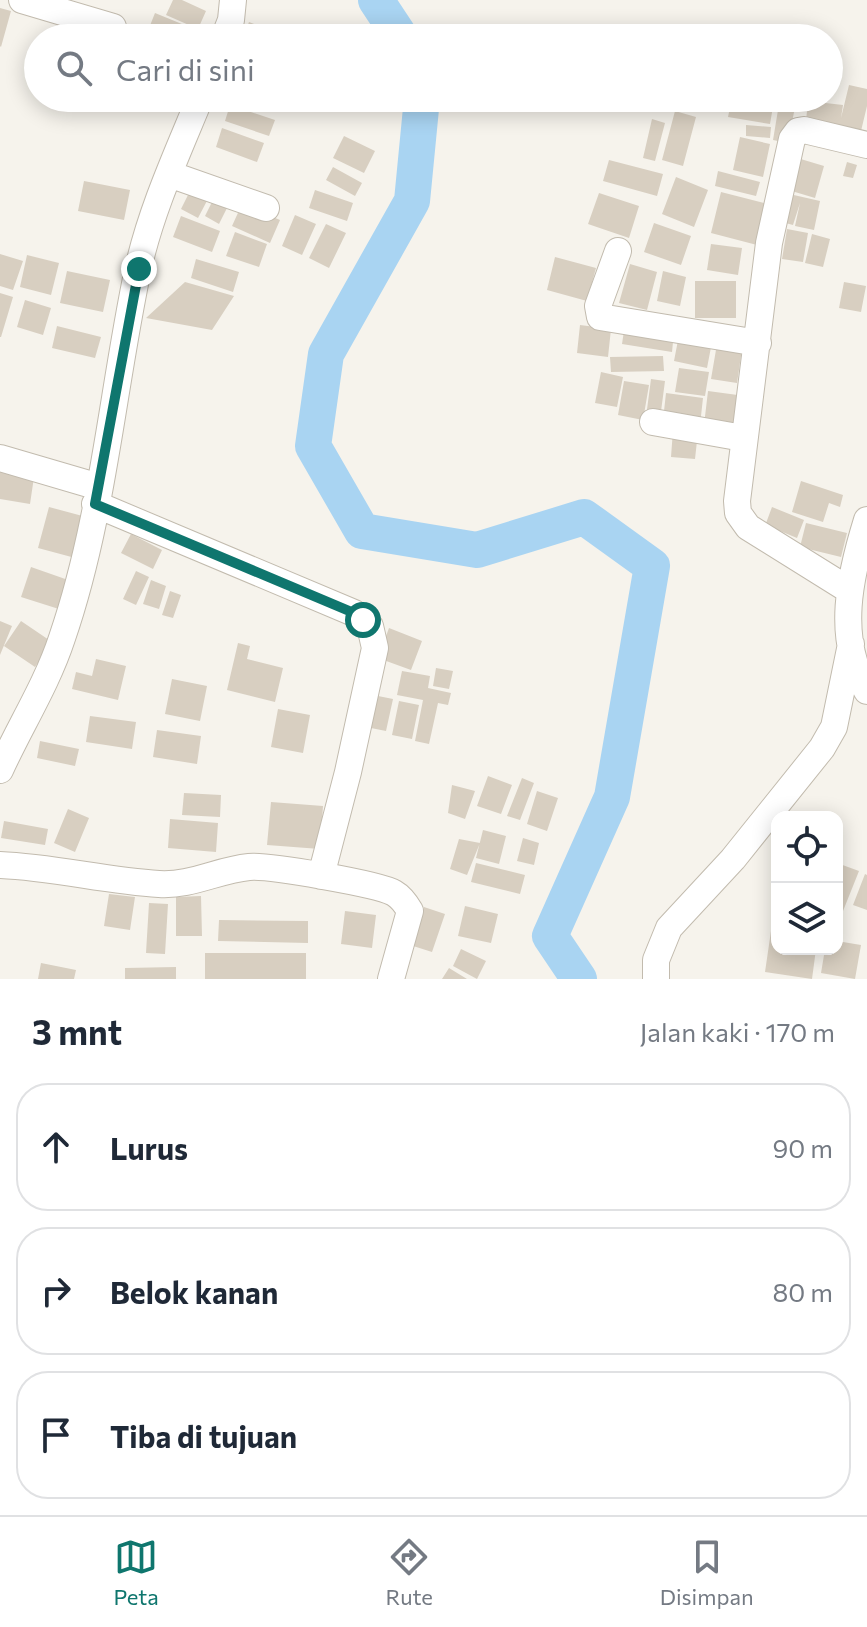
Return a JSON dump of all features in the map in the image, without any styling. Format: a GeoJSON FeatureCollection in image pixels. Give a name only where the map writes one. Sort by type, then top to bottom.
{"type":"FeatureCollection","features":[{"type":"Feature","properties":{"kind":"street"},"geometry":{"type":"LineString","coordinates":[[22,0],[103,24]]}},
{"type":"Feature","properties":{"kind":"street"},"geometry":{"type":"LineString","coordinates":[[229,24],[233,0]]}},
{"type":"Feature","properties":{"kind":"street"},"geometry":{"type":"LineString","coordinates":[[0,770],[62,640],[88,546],[139,269],[169,174],[194,112]]}},
{"type":"Feature","properties":{"kind":"street"},"geometry":{"type":"LineString","coordinates":[[849,590],[743,522],[737,501],[769,243],[792,139],[798,131],[804,130],[867,145]]}},
{"type":"Feature","properties":{"kind":"street"},"geometry":{"type":"LineString","coordinates":[[169,174],[266,208]]}},
{"type":"Feature","properties":{"kind":"street"},"geometry":{"type":"LineString","coordinates":[[618,251],[598,306],[600,317],[758,343]]}},
{"type":"Feature","properties":{"kind":"street"},"geometry":{"type":"LineString","coordinates":[[653,422],[743,438]]}},
{"type":"Feature","properties":{"kind":"street"},"geometry":{"type":"LineString","coordinates":[[0,458],[97,495],[354,613],[370,626],[375,648],[321,876]]}},
{"type":"Feature","properties":{"kind":"street"},"geometry":{"type":"LineString","coordinates":[[867,520],[849,590],[851,644],[859,678],[867,691]]}},
{"type":"Feature","properties":{"kind":"street"},"geometry":{"type":"LineString","coordinates":[[656,979],[656,960],[669,928],[733,859],[822,748],[834,727],[851,644]]}},
{"type":"Feature","properties":{"kind":"street"},"geometry":{"type":"LineString","coordinates":[[0,865],[162,884],[203,880],[231,870],[253,867],[321,876],[393,892],[410,911],[391,979]]}},
{"type":"Feature","properties":{"kind":"building"},"geometry":{"type":"Polygon","coordinates":[[[173,0],[182,0],[206,11],[200,24],[187,24],[166,15],[173,0]]]}},
{"type":"Feature","properties":{"kind":"building"},"geometry":{"type":"Polygon","coordinates":[[[0,8],[11,11],[1,47],[0,46],[0,8]]]}},
{"type":"Feature","properties":{"kind":"building"},"geometry":{"type":"Polygon","coordinates":[[[155,13],[182,24],[151,24],[155,13]]]}},
{"type":"Feature","properties":{"kind":"building"},"geometry":{"type":"Polygon","coordinates":[[[849,85],[867,89],[867,106],[861,131],[806,121],[807,112],[842,112],[841,118],[849,85]]]}},
{"type":"Feature","properties":{"kind":"building"},"geometry":{"type":"Polygon","coordinates":[[[228,112],[251,112],[275,120],[269,136],[225,121],[228,112]]]}},
{"type":"Feature","properties":{"kind":"building"},"geometry":{"type":"Polygon","coordinates":[[[675,112],[696,117],[683,166],[662,160],[675,112]]]}},
{"type":"Feature","properties":{"kind":"building"},"geometry":{"type":"Polygon","coordinates":[[[729,112],[772,112],[770,124],[728,117],[729,112]]]}},
{"type":"Feature","properties":{"kind":"building"},"geometry":{"type":"Polygon","coordinates":[[[778,112],[794,112],[788,143],[773,140],[778,112]]]}},
{"type":"Feature","properties":{"kind":"building"},"geometry":{"type":"Polygon","coordinates":[[[652,119],[665,123],[655,161],[643,158],[652,119]]]}},
{"type":"Feature","properties":{"kind":"building"},"geometry":{"type":"Polygon","coordinates":[[[746,125],[771,127],[770,138],[746,136],[746,125]]]}},
{"type":"Feature","properties":{"kind":"building"},"geometry":{"type":"Polygon","coordinates":[[[222,128],[264,143],[257,162],[216,147],[222,128]]]}},
{"type":"Feature","properties":{"kind":"building"},"geometry":{"type":"Polygon","coordinates":[[[344,136],[375,151],[364,173],[333,158],[344,136]]]}},
{"type":"Feature","properties":{"kind":"building"},"geometry":{"type":"Polygon","coordinates":[[[740,137],[770,144],[763,177],[733,170],[740,137]]]}},
{"type":"Feature","properties":{"kind":"building"},"geometry":{"type":"Polygon","coordinates":[[[794,157],[824,166],[815,198],[785,189],[794,157]]]}},
{"type":"Feature","properties":{"kind":"building"},"geometry":{"type":"Polygon","coordinates":[[[609,160],[663,174],[657,196],[603,181],[609,160]]]}},
{"type":"Feature","properties":{"kind":"building"},"geometry":{"type":"Polygon","coordinates":[[[847,162],[857,165],[853,178],[843,176],[847,162]]]}},
{"type":"Feature","properties":{"kind":"building"},"geometry":{"type":"Polygon","coordinates":[[[333,167],[362,183],[355,196],[326,180],[333,167]]]}},
{"type":"Feature","properties":{"kind":"building"},"geometry":{"type":"Polygon","coordinates":[[[718,171],[760,182],[756,196],[715,186],[718,171]]]}},
{"type":"Feature","properties":{"kind":"building"},"geometry":{"type":"Polygon","coordinates":[[[676,177],[708,190],[694,227],[662,214],[676,177]]]}},
{"type":"Feature","properties":{"kind":"building"},"geometry":{"type":"Polygon","coordinates":[[[84,181],[130,190],[124,220],[78,211],[84,181]]]}},
{"type":"Feature","properties":{"kind":"building"},"geometry":{"type":"Polygon","coordinates":[[[192,187],[209,197],[198,218],[181,209],[192,187]]]}},
{"type":"Feature","properties":{"kind":"building"},"geometry":{"type":"Polygon","coordinates":[[[315,190],[353,203],[347,221],[309,208],[315,190]]]}},
{"type":"Feature","properties":{"kind":"building"},"geometry":{"type":"Polygon","coordinates":[[[721,192],[768,204],[757,245],[711,233],[721,192]]]}},
{"type":"Feature","properties":{"kind":"building"},"geometry":{"type":"Polygon","coordinates":[[[599,193],[639,206],[629,238],[588,224],[599,193]]]}},
{"type":"Feature","properties":{"kind":"building"},"geometry":{"type":"Polygon","coordinates":[[[785,193],[820,201],[814,230],[795,226],[800,203],[793,225],[778,221],[785,193]]]}},
{"type":"Feature","properties":{"kind":"building"},"geometry":{"type":"Polygon","coordinates":[[[215,196],[229,204],[219,224],[205,216],[215,196]]]}},
{"type":"Feature","properties":{"kind":"building"},"geometry":{"type":"Polygon","coordinates":[[[242,204],[280,220],[270,243],[232,226],[242,204]]]}},
{"type":"Feature","properties":{"kind":"building"},"geometry":{"type":"Polygon","coordinates":[[[295,215],[316,224],[302,255],[282,246],[295,215]]]}},
{"type":"Feature","properties":{"kind":"building"},"geometry":{"type":"Polygon","coordinates":[[[181,216],[220,231],[212,252],[173,237],[181,216]]]}},
{"type":"Feature","properties":{"kind":"building"},"geometry":{"type":"Polygon","coordinates":[[[654,223],[691,236],[681,265],[644,252],[654,223]]]}},
{"type":"Feature","properties":{"kind":"building"},"geometry":{"type":"Polygon","coordinates":[[[326,224],[346,233],[329,268],[309,258],[326,224]]]}},
{"type":"Feature","properties":{"kind":"building"},"geometry":{"type":"Polygon","coordinates":[[[787,229],[808,233],[803,262],[782,259],[787,229]]]}},
{"type":"Feature","properties":{"kind":"building"},"geometry":{"type":"Polygon","coordinates":[[[235,232],[267,244],[259,267],[226,256],[235,232]]]}},
{"type":"Feature","properties":{"kind":"building"},"geometry":{"type":"Polygon","coordinates":[[[812,234],[830,239],[823,267],[805,263],[812,234]]]}},
{"type":"Feature","properties":{"kind":"building"},"geometry":{"type":"Polygon","coordinates":[[[711,244],[742,248],[738,275],[707,270],[711,244]]]}},
{"type":"Feature","properties":{"kind":"building"},"geometry":{"type":"Polygon","coordinates":[[[0,254],[23,261],[13,290],[0,286],[0,254]]]}},
{"type":"Feature","properties":{"kind":"building"},"geometry":{"type":"Polygon","coordinates":[[[27,255],[59,263],[51,295],[20,287],[27,255]]]}},
{"type":"Feature","properties":{"kind":"building"},"geometry":{"type":"Polygon","coordinates":[[[555,257],[596,268],[587,301],[547,290],[555,257]]]}},
{"type":"Feature","properties":{"kind":"building"},"geometry":{"type":"Polygon","coordinates":[[[196,259],[239,272],[233,292],[191,278],[196,259]]]}},
{"type":"Feature","properties":{"kind":"building"},"geometry":{"type":"Polygon","coordinates":[[[630,264],[657,272],[647,310],[619,303],[630,264]]]}},
{"type":"Feature","properties":{"kind":"building"},"geometry":{"type":"Polygon","coordinates":[[[67,271],[110,280],[103,312],[60,303],[67,271]]]}},
{"type":"Feature","properties":{"kind":"building"},"geometry":{"type":"Polygon","coordinates":[[[663,271],[686,277],[680,306],[657,301],[663,271]]]}},
{"type":"Feature","properties":{"kind":"building"},"geometry":{"type":"Polygon","coordinates":[[[695,281],[736,281],[736,318],[695,318],[695,281]]]}},
{"type":"Feature","properties":{"kind":"building"},"geometry":{"type":"Polygon","coordinates":[[[185,282],[234,296],[212,330],[146,318],[185,282]]]}},
{"type":"Feature","properties":{"kind":"building"},"geometry":{"type":"Polygon","coordinates":[[[844,282],[866,286],[861,312],[839,308],[844,282]]]}},
{"type":"Feature","properties":{"kind":"building"},"geometry":{"type":"Polygon","coordinates":[[[0,293],[13,297],[1,337],[0,337],[0,293]]]}},
{"type":"Feature","properties":{"kind":"building"},"geometry":{"type":"Polygon","coordinates":[[[25,300],[51,308],[43,335],[17,327],[25,300]]]}},
{"type":"Feature","properties":{"kind":"building"},"geometry":{"type":"Polygon","coordinates":[[[625,324],[674,332],[672,352],[622,344],[625,324]]]}},
{"type":"Feature","properties":{"kind":"building"},"geometry":{"type":"Polygon","coordinates":[[[580,325],[611,329],[608,357],[577,353],[580,325]]]}},
{"type":"Feature","properties":{"kind":"building"},"geometry":{"type":"Polygon","coordinates":[[[57,326],[101,337],[95,358],[52,348],[57,326]]]}},
{"type":"Feature","properties":{"kind":"building"},"geometry":{"type":"Polygon","coordinates":[[[679,335],[712,342],[707,368],[674,361],[679,335]]]}},
{"type":"Feature","properties":{"kind":"building"},"geometry":{"type":"Polygon","coordinates":[[[717,344],[742,349],[737,383],[711,379],[717,344]]]}},
{"type":"Feature","properties":{"kind":"building"},"geometry":{"type":"Polygon","coordinates":[[[663,356],[664,371],[611,372],[610,357],[663,356]]]}},
{"type":"Feature","properties":{"kind":"building"},"geometry":{"type":"Polygon","coordinates":[[[679,368],[709,372],[705,396],[675,392],[679,368]]]}},
{"type":"Feature","properties":{"kind":"building"},"geometry":{"type":"Polygon","coordinates":[[[601,372],[623,377],[617,407],[595,403],[601,372]]]}},
{"type":"Feature","properties":{"kind":"building"},"geometry":{"type":"Polygon","coordinates":[[[651,379],[665,381],[660,419],[646,417],[651,379]]]}},
{"type":"Feature","properties":{"kind":"building"},"geometry":{"type":"Polygon","coordinates":[[[624,381],[649,385],[643,420],[618,415],[624,381]]]}},
{"type":"Feature","properties":{"kind":"building"},"geometry":{"type":"Polygon","coordinates":[[[708,391],[745,396],[741,429],[704,425],[708,391]]]}},
{"type":"Feature","properties":{"kind":"building"},"geometry":{"type":"Polygon","coordinates":[[[666,393],[703,398],[700,425],[663,420],[666,393]]]}},
{"type":"Feature","properties":{"kind":"building"},"geometry":{"type":"Polygon","coordinates":[[[673,430],[698,432],[695,459],[671,457],[673,430]]]}},
{"type":"Feature","properties":{"kind":"building"},"geometry":{"type":"Polygon","coordinates":[[[0,471],[34,477],[30,504],[0,499],[0,471]]]}},
{"type":"Feature","properties":{"kind":"building"},"geometry":{"type":"Polygon","coordinates":[[[801,481],[843,495],[840,507],[829,503],[823,522],[792,512],[801,481]]]}},
{"type":"Feature","properties":{"kind":"building"},"geometry":{"type":"Polygon","coordinates":[[[49,507],[90,518],[79,559],[38,548],[49,507]]]}},
{"type":"Feature","properties":{"kind":"building"},"geometry":{"type":"Polygon","coordinates":[[[772,507],[804,520],[797,538],[780,531],[776,540],[762,534],[772,507]]]}},
{"type":"Feature","properties":{"kind":"building"},"geometry":{"type":"Polygon","coordinates":[[[806,523],[847,533],[841,557],[800,547],[806,523]]]}},
{"type":"Feature","properties":{"kind":"building"},"geometry":{"type":"Polygon","coordinates":[[[131,534],[162,550],[153,569],[121,553],[131,534]]]}},
{"type":"Feature","properties":{"kind":"building"},"geometry":{"type":"Polygon","coordinates":[[[31,567],[71,581],[62,610],[21,597],[31,567]]]}},
{"type":"Feature","properties":{"kind":"building"},"geometry":{"type":"Polygon","coordinates":[[[136,571],[149,577],[136,605],[123,599],[136,571]]]}},
{"type":"Feature","properties":{"kind":"building"},"geometry":{"type":"Polygon","coordinates":[[[151,580],[166,586],[159,609],[143,604],[151,580]]]}},
{"type":"Feature","properties":{"kind":"building"},"geometry":{"type":"Polygon","coordinates":[[[170,591],[181,595],[173,618],[162,615],[170,591]]]}},
{"type":"Feature","properties":{"kind":"building"},"geometry":{"type":"Polygon","coordinates":[[[0,621],[12,626],[0,655],[0,621]]]}},
{"type":"Feature","properties":{"kind":"building"},"geometry":{"type":"Polygon","coordinates":[[[21,621],[52,642],[35,667],[4,646],[21,621]]]}},
{"type":"Feature","properties":{"kind":"building"},"geometry":{"type":"Polygon","coordinates":[[[389,628],[422,641],[411,670],[378,658],[389,628]]]}},
{"type":"Feature","properties":{"kind":"building"},"geometry":{"type":"Polygon","coordinates":[[[238,643],[250,646],[247,659],[283,668],[275,702],[227,690],[238,643]]]}},
{"type":"Feature","properties":{"kind":"building"},"geometry":{"type":"Polygon","coordinates":[[[96,659],[126,666],[118,700],[72,689],[76,672],[92,676],[96,659]]]}},
{"type":"Feature","properties":{"kind":"building"},"geometry":{"type":"Polygon","coordinates":[[[436,668],[453,671],[449,689],[433,686],[436,668]]]}},
{"type":"Feature","properties":{"kind":"building"},"geometry":{"type":"Polygon","coordinates":[[[402,671],[430,676],[428,688],[451,693],[448,705],[438,703],[429,744],[415,741],[423,700],[397,695],[402,671]]]}},
{"type":"Feature","properties":{"kind":"building"},"geometry":{"type":"Polygon","coordinates":[[[172,679],[207,686],[200,721],[165,714],[172,679]]]}},
{"type":"Feature","properties":{"kind":"building"},"geometry":{"type":"Polygon","coordinates":[[[378,696],[393,699],[386,731],[371,728],[378,696]]]}},
{"type":"Feature","properties":{"kind":"building"},"geometry":{"type":"Polygon","coordinates":[[[399,701],[419,705],[412,739],[392,735],[399,701]]]}},
{"type":"Feature","properties":{"kind":"building"},"geometry":{"type":"Polygon","coordinates":[[[278,709],[310,715],[303,753],[271,747],[278,709]]]}},
{"type":"Feature","properties":{"kind":"building"},"geometry":{"type":"Polygon","coordinates":[[[90,716],[136,722],[132,749],[86,742],[90,716]]]}},
{"type":"Feature","properties":{"kind":"building"},"geometry":{"type":"Polygon","coordinates":[[[157,730],[201,736],[197,764],[153,757],[157,730]]]}},
{"type":"Feature","properties":{"kind":"building"},"geometry":{"type":"Polygon","coordinates":[[[40,741],[79,749],[75,766],[37,758],[40,741]]]}},
{"type":"Feature","properties":{"kind":"building"},"geometry":{"type":"Polygon","coordinates":[[[488,776],[512,785],[501,814],[477,806],[488,776]]]}},
{"type":"Feature","properties":{"kind":"building"},"geometry":{"type":"Polygon","coordinates":[[[522,778],[534,783],[520,820],[507,816],[522,778]]]}},
{"type":"Feature","properties":{"kind":"building"},"geometry":{"type":"Polygon","coordinates":[[[452,785],[475,791],[465,819],[448,813],[452,785]]]}},
{"type":"Feature","properties":{"kind":"building"},"geometry":{"type":"Polygon","coordinates":[[[537,791],[558,798],[547,831],[527,824],[537,791]]]}},
{"type":"Feature","properties":{"kind":"building"},"geometry":{"type":"Polygon","coordinates":[[[184,793],[221,795],[220,817],[182,815],[184,793]]]}},
{"type":"Feature","properties":{"kind":"building"},"geometry":{"type":"Polygon","coordinates":[[[271,802],[323,806],[320,849],[267,845],[271,802]]]}},
{"type":"Feature","properties":{"kind":"building"},"geometry":{"type":"Polygon","coordinates":[[[68,809],[89,818],[75,852],[54,843],[68,809]]]}},
{"type":"Feature","properties":{"kind":"building"},"geometry":{"type":"Polygon","coordinates":[[[170,819],[218,823],[216,852],[168,848],[170,819]]]}},
{"type":"Feature","properties":{"kind":"building"},"geometry":{"type":"Polygon","coordinates":[[[4,821],[48,829],[45,845],[1,838],[4,821]]]}},
{"type":"Feature","properties":{"kind":"building"},"geometry":{"type":"Polygon","coordinates":[[[483,830],[506,836],[499,864],[476,858],[483,830]]]}},
{"type":"Feature","properties":{"kind":"building"},"geometry":{"type":"Polygon","coordinates":[[[523,838],[539,843],[534,865],[517,861],[523,838]]]}},
{"type":"Feature","properties":{"kind":"building"},"geometry":{"type":"Polygon","coordinates":[[[459,839],[480,843],[467,875],[450,869],[459,839]]]}},
{"type":"Feature","properties":{"kind":"building"},"geometry":{"type":"Polygon","coordinates":[[[476,863],[525,875],[520,894],[471,882],[476,863]]]}},
{"type":"Feature","properties":{"kind":"building"},"geometry":{"type":"Polygon","coordinates":[[[843,865],[859,871],[843,911],[843,865]]]}},
{"type":"Feature","properties":{"kind":"building"},"geometry":{"type":"Polygon","coordinates":[[[867,875],[867,910],[853,905],[867,875]]]}},
{"type":"Feature","properties":{"kind":"building"},"geometry":{"type":"Polygon","coordinates":[[[109,894],[135,897],[130,930],[104,926],[109,894]]]}},
{"type":"Feature","properties":{"kind":"building"},"geometry":{"type":"Polygon","coordinates":[[[201,896],[202,936],[176,936],[176,897],[201,896]]]}},
{"type":"Feature","properties":{"kind":"building"},"geometry":{"type":"Polygon","coordinates":[[[149,903],[168,904],[165,954],[146,953],[149,903]]]}},
{"type":"Feature","properties":{"kind":"building"},"geometry":{"type":"Polygon","coordinates":[[[465,906],[498,914],[491,943],[458,936],[465,906]]]}},
{"type":"Feature","properties":{"kind":"building"},"geometry":{"type":"Polygon","coordinates":[[[424,907],[445,914],[432,952],[410,945],[424,907]]]}},
{"type":"Feature","properties":{"kind":"building"},"geometry":{"type":"Polygon","coordinates":[[[345,911],[376,915],[372,948],[341,944],[345,911]]]}},
{"type":"Feature","properties":{"kind":"building"},"geometry":{"type":"Polygon","coordinates":[[[219,920],[308,921],[308,943],[218,941],[219,920]]]}},
{"type":"Feature","properties":{"kind":"building"},"geometry":{"type":"Polygon","coordinates":[[[771,931],[771,955],[815,955],[812,979],[765,972],[771,931]]]}},
{"type":"Feature","properties":{"kind":"building"},"geometry":{"type":"Polygon","coordinates":[[[843,942],[861,945],[855,979],[821,973],[824,955],[843,955],[843,942]]]}},
{"type":"Feature","properties":{"kind":"building"},"geometry":{"type":"Polygon","coordinates":[[[461,949],[486,961],[477,979],[453,966],[461,949]]]}},
{"type":"Feature","properties":{"kind":"building"},"geometry":{"type":"Polygon","coordinates":[[[205,953],[306,953],[306,979],[205,979],[205,953]]]}},
{"type":"Feature","properties":{"kind":"building"},"geometry":{"type":"Polygon","coordinates":[[[41,963],[76,970],[74,979],[38,979],[41,963]]]}},
{"type":"Feature","properties":{"kind":"building"},"geometry":{"type":"Polygon","coordinates":[[[176,967],[176,979],[125,979],[125,968],[176,967]]]}},
{"type":"Feature","properties":{"kind":"building"},"geometry":{"type":"Polygon","coordinates":[[[449,968],[467,979],[442,979],[449,968]]]}},
{"type":"Feature","properties":{"kind":"waterway"},"geometry":{"type":"LineString","coordinates":[[376,0],[392,24]]}},
{"type":"Feature","properties":{"kind":"waterway"},"geometry":{"type":"LineString","coordinates":[[421,112],[412,201],[326,354],[313,446],[362,531],[477,550],[584,517],[652,566],[612,797],[550,936],[579,979]]}},
{"type":"Feature","properties":{"kind":"route"},"geometry":{"type":"LineString","coordinates":[[139,269],[95,504],[354,613],[363,620]]}}]}
